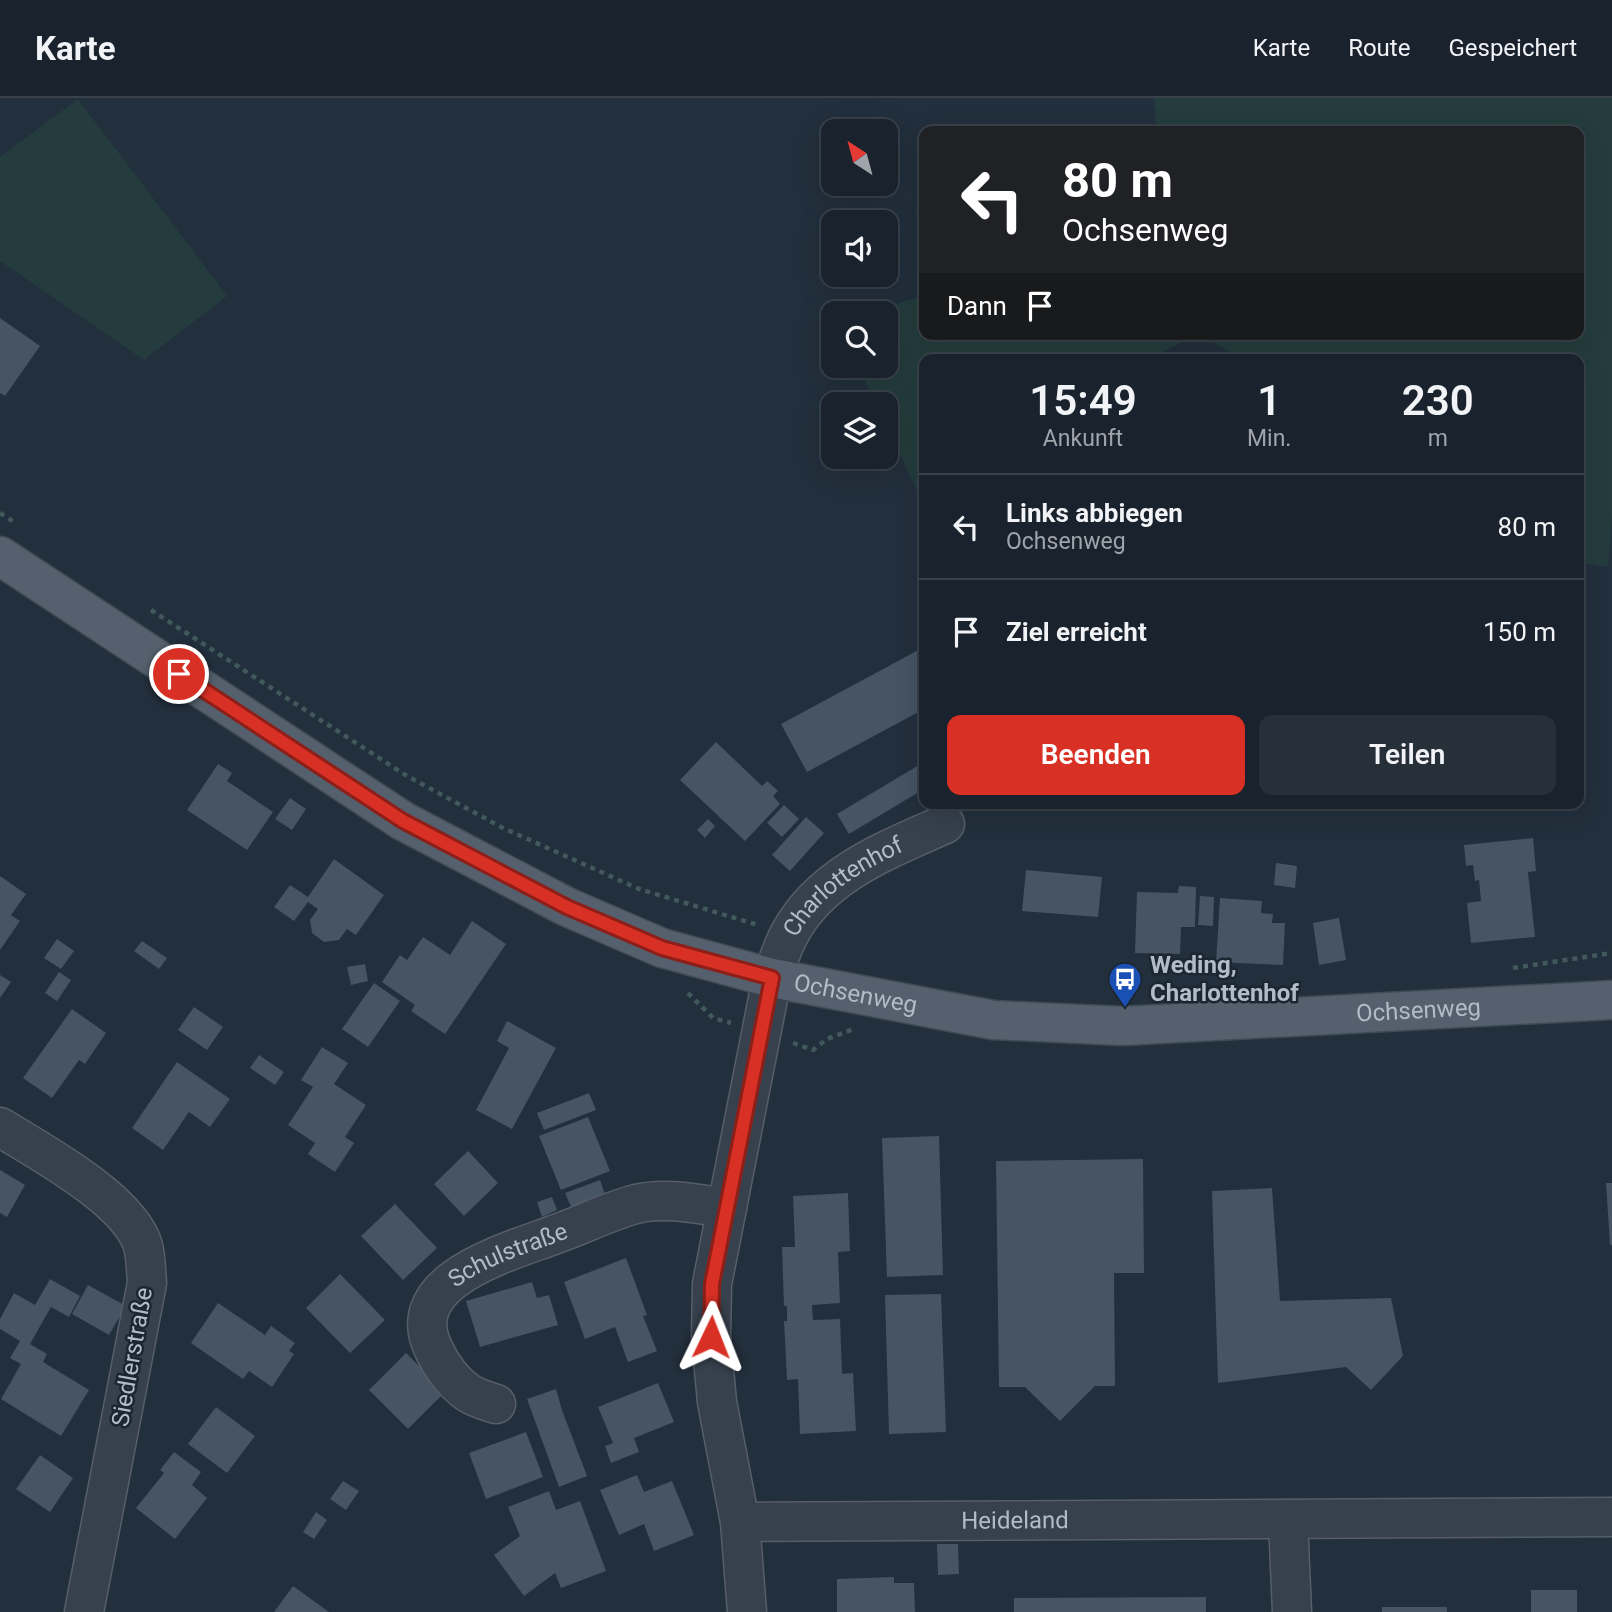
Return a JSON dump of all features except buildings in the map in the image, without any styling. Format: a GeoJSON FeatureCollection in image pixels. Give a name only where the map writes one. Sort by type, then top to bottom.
{"type":"FeatureCollection","features":[{"type":"Feature","properties":{"kind":"main road","name":"Ochsenweg"},"geometry":{"type":"LineString","coordinates":[[12,542],[403,821],[567,907],[650,943],[772,978],[993,1020],[1123,1026],[1612,1000]]}},
{"type":"Feature","properties":{"kind":"street","name":"Charlottenhof"},"geometry":{"type":"LineString","coordinates":[[772,978],[789,934],[807,908],[832,883],[871,858],[945,824]]}},
{"type":"Feature","properties":{"kind":"street"},"geometry":{"type":"LineString","coordinates":[[747,1612],[740,1522],[717,1402],[711,1337],[712,1284],[772,978]]}},
{"type":"Feature","properties":{"kind":"street","name":"Siedlerstraße"},"geometry":{"type":"LineString","coordinates":[[0,1127],[86,1180],[130,1223],[143,1245],[148,1283],[84,1612]]}},
{"type":"Feature","properties":{"kind":"street","name":"Schulstraße"},"geometry":{"type":"LineString","coordinates":[[496,1404],[467,1392],[441,1364],[429,1340],[426,1317],[435,1296],[482,1262],[636,1204],[669,1200],[727,1208]]}},
{"type":"Feature","properties":{"kind":"street","name":"Heideland"},"geometry":{"type":"LineString","coordinates":[[740,1522],[1605,1517]]}},
{"type":"Feature","properties":{"kind":"street"},"geometry":{"type":"LineString","coordinates":[[1288,1520],[1293,1612]]}},
{"type":"Feature","properties":{"kind":"path"},"geometry":{"type":"LineString","coordinates":[[0,513],[12,542]]}},
{"type":"Feature","properties":{"kind":"path"},"geometry":{"type":"LineString","coordinates":[[139,603],[407,776],[503,828],[639,889],[789,934]]}},
{"type":"Feature","properties":{"kind":"path"},"geometry":{"type":"LineString","coordinates":[[1502,970],[1612,953]]}},
{"type":"Feature","properties":{"kind":"green space"},"geometry":{"type":"Polygon","coordinates":[[[1154,98],[1612,98],[1612,515],[1608,567],[1584,564],[1584,354],[1232,354],[1210,340],[1584,340],[1584,126],[1156,126],[1154,98]]]}},
{"type":"Feature","properties":{"kind":"green space"},"geometry":{"type":"Polygon","coordinates":[[[78,99],[227,296],[144,360],[0,261],[0,157],[78,99]]]}},
{"type":"Feature","properties":{"kind":"green space"},"geometry":{"type":"Polygon","coordinates":[[[919,297],[919,340],[1186,340],[1159,354],[919,354],[919,495],[898,450],[898,392],[870,392],[864,378],[898,378],[898,304],[919,297]]]}},
{"type":"Feature","properties":{"kind":"place","name":"Weding, Charlottenhof"},"geometry":{"type":"Point","coordinates":[1125,1009]}},
{"type":"Feature","properties":{"kind":"route"},"geometry":{"type":"LineString","coordinates":[[179,674],[403,821],[567,907],[662,948],[772,978],[712,1284],[711,1337]]}}]}
